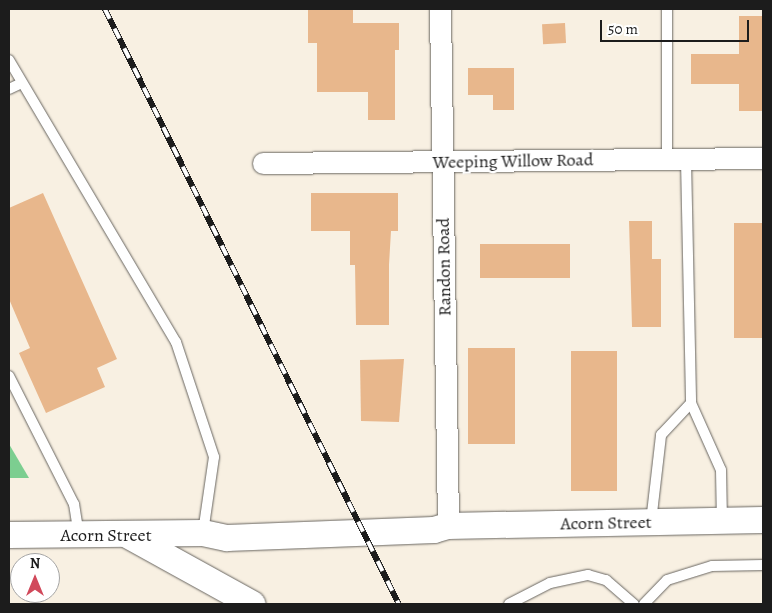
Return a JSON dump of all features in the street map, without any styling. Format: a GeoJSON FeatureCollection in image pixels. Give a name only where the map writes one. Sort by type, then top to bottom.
{"type":"FeatureCollection","features":[{"type":"Feature","properties":{"kind":"street","name":"Randon Road"},"geometry":{"type":"LineString","coordinates":[[440,9],[448,526]]}},
{"type":"Feature","properties":{"kind":"street","name":"Weeping Willow Road"},"geometry":{"type":"LineString","coordinates":[[264,164],[763,158]]}},
{"type":"Feature","properties":{"kind":"street","name":"Acorn Street"},"geometry":{"type":"LineString","coordinates":[[9,536],[129,536],[203,533],[227,538],[434,530],[448,526],[763,520]]}},
{"type":"Feature","properties":{"kind":"street"},"geometry":{"type":"LineString","coordinates":[[129,536],[252,604]]}},
{"type":"Feature","properties":{"kind":"lane"},"geometry":{"type":"LineString","coordinates":[[667,9],[691,403],[721,470],[722,521]]}},
{"type":"Feature","properties":{"kind":"lane"},"geometry":{"type":"LineString","coordinates":[[9,60],[176,342],[214,457],[203,533]]}},
{"type":"Feature","properties":{"kind":"lane"},"geometry":{"type":"LineString","coordinates":[[9,89],[22,82]]}},
{"type":"Feature","properties":{"kind":"lane"},"geometry":{"type":"LineString","coordinates":[[9,376],[74,504],[79,536]]}},
{"type":"Feature","properties":{"kind":"lane"},"geometry":{"type":"LineString","coordinates":[[651,522],[661,435],[691,403]]}},
{"type":"Feature","properties":{"kind":"lane"},"geometry":{"type":"LineString","coordinates":[[644,604],[668,580],[712,566],[763,565]]}},
{"type":"Feature","properties":{"kind":"lane"},"geometry":{"type":"LineString","coordinates":[[508,604],[550,583],[588,575],[606,580],[634,604]]}},
{"type":"Feature","properties":{"kind":"green space"},"geometry":{"type":"Polygon","coordinates":[[[9,444],[29,478],[9,478],[9,444]]]}},
{"type":"Feature","properties":{"kind":"building"},"geometry":{"type":"Polygon","coordinates":[[[308,9],[353,9],[353,23],[399,23],[399,50],[395,50],[395,120],[368,120],[368,92],[317,92],[317,43],[308,43],[308,9]]]}},
{"type":"Feature","properties":{"kind":"building"},"geometry":{"type":"Polygon","coordinates":[[[739,16],[763,16],[763,111],[739,111],[739,84],[691,84],[691,54],[739,54],[739,16]]]}},
{"type":"Feature","properties":{"kind":"building"},"geometry":{"type":"Polygon","coordinates":[[[565,23],[566,43],[543,44],[542,24],[565,23]]]}},
{"type":"Feature","properties":{"kind":"building"},"geometry":{"type":"Polygon","coordinates":[[[468,68],[514,68],[514,110],[493,110],[493,95],[468,95],[468,68]]]}},
{"type":"Feature","properties":{"kind":"building"},"geometry":{"type":"Polygon","coordinates":[[[43,193],[117,359],[97,368],[105,387],[46,413],[19,353],[30,348],[9,299],[9,208],[43,193]]]}},
{"type":"Feature","properties":{"kind":"building"},"geometry":{"type":"Polygon","coordinates":[[[311,193],[398,193],[398,231],[391,231],[389,325],[356,325],[355,265],[350,265],[350,231],[311,231],[311,193]]]}},
{"type":"Feature","properties":{"kind":"building"},"geometry":{"type":"Polygon","coordinates":[[[629,221],[652,221],[652,259],[661,259],[661,327],[632,327],[629,221]]]}},
{"type":"Feature","properties":{"kind":"building"},"geometry":{"type":"Polygon","coordinates":[[[734,223],[763,223],[763,338],[734,338],[734,223]]]}},
{"type":"Feature","properties":{"kind":"building"},"geometry":{"type":"Polygon","coordinates":[[[480,244],[570,244],[570,278],[480,278],[480,244]]]}},
{"type":"Feature","properties":{"kind":"building"},"geometry":{"type":"Polygon","coordinates":[[[468,348],[515,348],[515,444],[468,444],[468,348]]]}},
{"type":"Feature","properties":{"kind":"building"},"geometry":{"type":"Polygon","coordinates":[[[571,351],[617,351],[617,491],[571,491],[571,351]]]}},
{"type":"Feature","properties":{"kind":"building"},"geometry":{"type":"Polygon","coordinates":[[[404,359],[399,422],[361,421],[360,360],[404,359]]]}},
{"type":"Feature","properties":{"kind":"railway"},"geometry":{"type":"LineString","coordinates":[[105,9],[399,604]]}}]}
